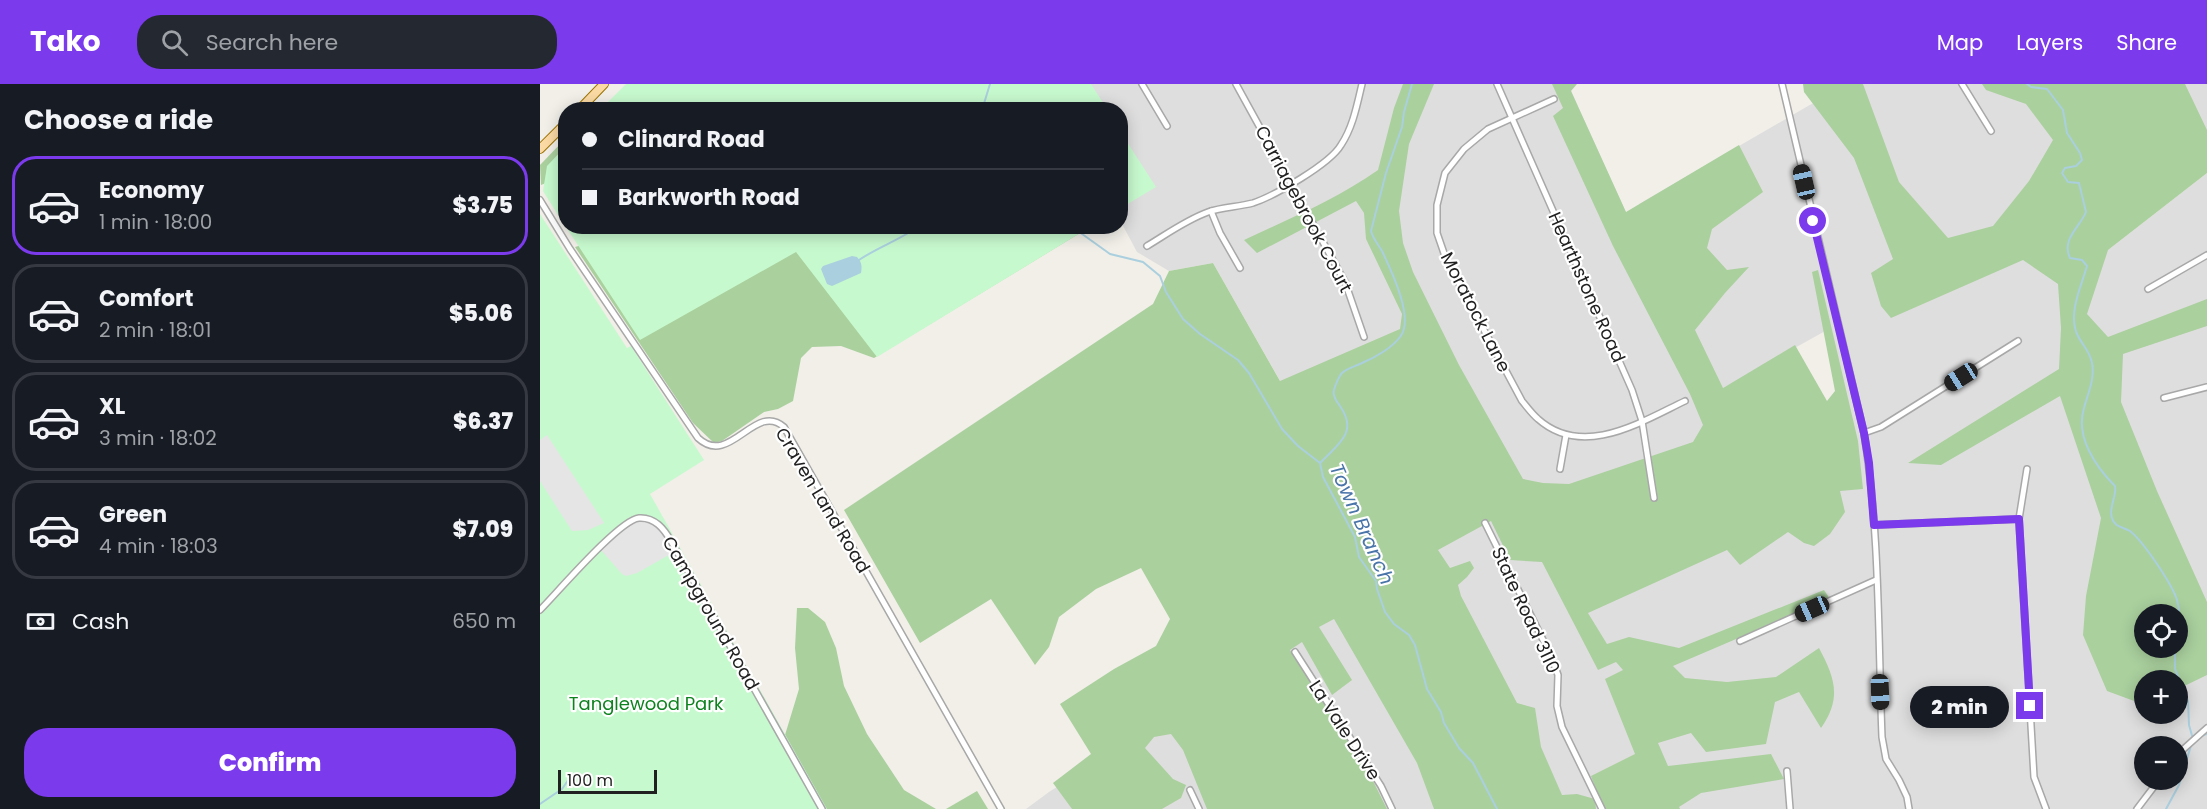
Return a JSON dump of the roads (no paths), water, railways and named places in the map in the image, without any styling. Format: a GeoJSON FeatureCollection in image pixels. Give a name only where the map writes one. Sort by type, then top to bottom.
{"type":"FeatureCollection","features":[{"type":"Feature","properties":{"kind":"main road"},"geometry":{"type":"LineString","coordinates":[[587,102],[604,84]]}},
{"type":"Feature","properties":{"kind":"main road"},"geometry":{"type":"LineString","coordinates":[[540,149],[558,131]]}},
{"type":"Feature","properties":{"kind":"street"},"geometry":{"type":"LineString","coordinates":[[1142,84],[1167,126]]}},
{"type":"Feature","properties":{"kind":"street","name":"Carriagebrook Court"},"geometry":{"type":"LineString","coordinates":[[1236,84],[1345,282],[1364,337]]}},
{"type":"Feature","properties":{"kind":"street"},"geometry":{"type":"LineString","coordinates":[[1147,246],[1190,220],[1211,211],[1253,202],[1291,183],[1330,158],[1341,147],[1351,127],[1362,84]]}},
{"type":"Feature","properties":{"kind":"street","name":"Hearthstone Road"},"geometry":{"type":"LineString","coordinates":[[1497,84],[1632,390],[1642,421],[1654,498]]}},
{"type":"Feature","properties":{"kind":"street"},"geometry":{"type":"LineString","coordinates":[[1782,84],[1864,433],[1874,525],[1882,737],[1886,759],[1899,780],[1910,809]]}},
{"type":"Feature","properties":{"kind":"street"},"geometry":{"type":"LineString","coordinates":[[1962,84],[1991,131]]}},
{"type":"Feature","properties":{"kind":"street","name":"Moratock Lane"},"geometry":{"type":"LineString","coordinates":[[1554,99],[1488,129],[1464,148],[1446,173],[1437,206],[1437,233],[1446,259],[1522,401],[1538,419],[1566,435],[1601,437],[1642,421],[1685,400]]}},
{"type":"Feature","properties":{"kind":"street","name":"Craven Land Road"},"geometry":{"type":"LineString","coordinates":[[540,200],[558,228]]}},
{"type":"Feature","properties":{"kind":"street"},"geometry":{"type":"LineString","coordinates":[[1211,211],[1240,268]]}},
{"type":"Feature","properties":{"kind":"street","name":"Craven Land Road"},"geometry":{"type":"LineString","coordinates":[[562,234],[702,442],[713,446],[722,445],[765,420],[777,421],[784,427],[1001,809]]}},
{"type":"Feature","properties":{"kind":"street"},"geometry":{"type":"LineString","coordinates":[[2148,289],[2207,255]]}},
{"type":"Feature","properties":{"kind":"street"},"geometry":{"type":"LineString","coordinates":[[1864,433],[1881,427],[2018,341]]}},
{"type":"Feature","properties":{"kind":"street"},"geometry":{"type":"LineString","coordinates":[[2164,398],[2207,387]]}},
{"type":"Feature","properties":{"kind":"street"},"geometry":{"type":"LineString","coordinates":[[1560,470],[1566,435]]}},
{"type":"Feature","properties":{"kind":"street"},"geometry":{"type":"LineString","coordinates":[[2027,469],[2019,519],[2034,777],[2046,809]]}},
{"type":"Feature","properties":{"kind":"street","name":"Campground Road"},"geometry":{"type":"LineString","coordinates":[[540,610],[618,530],[635,519],[648,518],[655,521],[672,542],[822,809]]}},
{"type":"Feature","properties":{"kind":"street"},"geometry":{"type":"LineString","coordinates":[[1874,525],[2019,519]]}},
{"type":"Feature","properties":{"kind":"street","name":"State Road 3110"},"geometry":{"type":"LineString","coordinates":[[1485,523],[1551,656],[1558,675],[1557,706],[1562,727],[1602,809]]}},
{"type":"Feature","properties":{"kind":"street"},"geometry":{"type":"LineString","coordinates":[[1740,641],[1876,580]]}},
{"type":"Feature","properties":{"kind":"street","name":"La Vale Drive"},"geometry":{"type":"LineString","coordinates":[[1295,652],[1381,786],[1392,809]]}},
{"type":"Feature","properties":{"kind":"street"},"geometry":{"type":"LineString","coordinates":[[2188,745],[2207,728]]}},
{"type":"Feature","properties":{"kind":"street"},"geometry":{"type":"LineString","coordinates":[[1787,771],[1790,809]]}},
{"type":"Feature","properties":{"kind":"street"},"geometry":{"type":"LineString","coordinates":[[1190,790],[1199,809]]}},
{"type":"Feature","properties":{"kind":"street"},"geometry":{"type":"LineString","coordinates":[[2137,809],[2151,790]]}},
{"type":"Feature","properties":{"kind":"water"},"geometry":{"type":"Polygon","coordinates":[[[852,256],[857,257],[860,261],[861,273],[832,286],[827,284],[821,269],[823,266],[852,256]]]}},
{"type":"Feature","properties":{"kind":"waterway","name":"Town Branch"},"geometry":{"type":"LineString","coordinates":[[984,102],[990,84]]}},
{"type":"Feature","properties":{"kind":"waterway"},"geometry":{"type":"LineString","coordinates":[[1320,463],[1339,444],[1347,431],[1345,415],[1334,394],[1340,376],[1346,370],[1388,349],[1397,341],[1404,329],[1403,307],[1396,282],[1371,231],[1386,173],[1402,127],[1412,84]]}},
{"type":"Feature","properties":{"kind":"waterway"},"geometry":{"type":"LineString","coordinates":[[2027,84],[2031,87],[2047,89],[2063,110],[2067,133],[2082,160],[2076,166],[2065,168],[2062,173],[2068,182],[2079,183],[2086,212],[2068,245],[2070,258],[2082,260],[2087,266],[2076,300],[2074,317],[2077,334],[2090,355],[2093,369],[2082,419],[2082,430],[2094,461],[2115,486],[2111,510],[2113,521],[2136,536],[2163,574],[2178,604]]}},
{"type":"Feature","properties":{"kind":"waterway"},"geometry":{"type":"LineString","coordinates":[[859,260],[906,234]]}},
{"type":"Feature","properties":{"kind":"waterway","name":"Town Branch"},"geometry":{"type":"LineString","coordinates":[[1082,234],[1110,254],[1143,262],[1160,276],[1166,292],[1183,319],[1200,334],[1238,360],[1249,373],[1282,429],[1298,446],[1320,463],[1323,477],[1355,537],[1359,557],[1376,581],[1385,612],[1394,624],[1409,635],[1415,645],[1427,689],[1441,712],[1444,723],[1459,748],[1473,763],[1497,809]]}},
{"type":"Feature","properties":{"kind":"waterway"},"geometry":{"type":"LineString","coordinates":[[2166,809],[2179,785],[2193,739],[2189,725],[2188,701],[2175,669],[2175,658]]}},
{"type":"Feature","properties":{"kind":"waterway"},"geometry":{"type":"LineString","coordinates":[[2201,736],[2207,734]]}},
{"type":"Feature","properties":{"kind":"waterway"},"geometry":{"type":"LineString","coordinates":[[540,804],[562,789],[571,776]]}},
{"type":"Feature","properties":{"kind":"park label","name":"Tanglewood Park"},"geometry":{"type":"Point","coordinates":[646,703]}}]}
